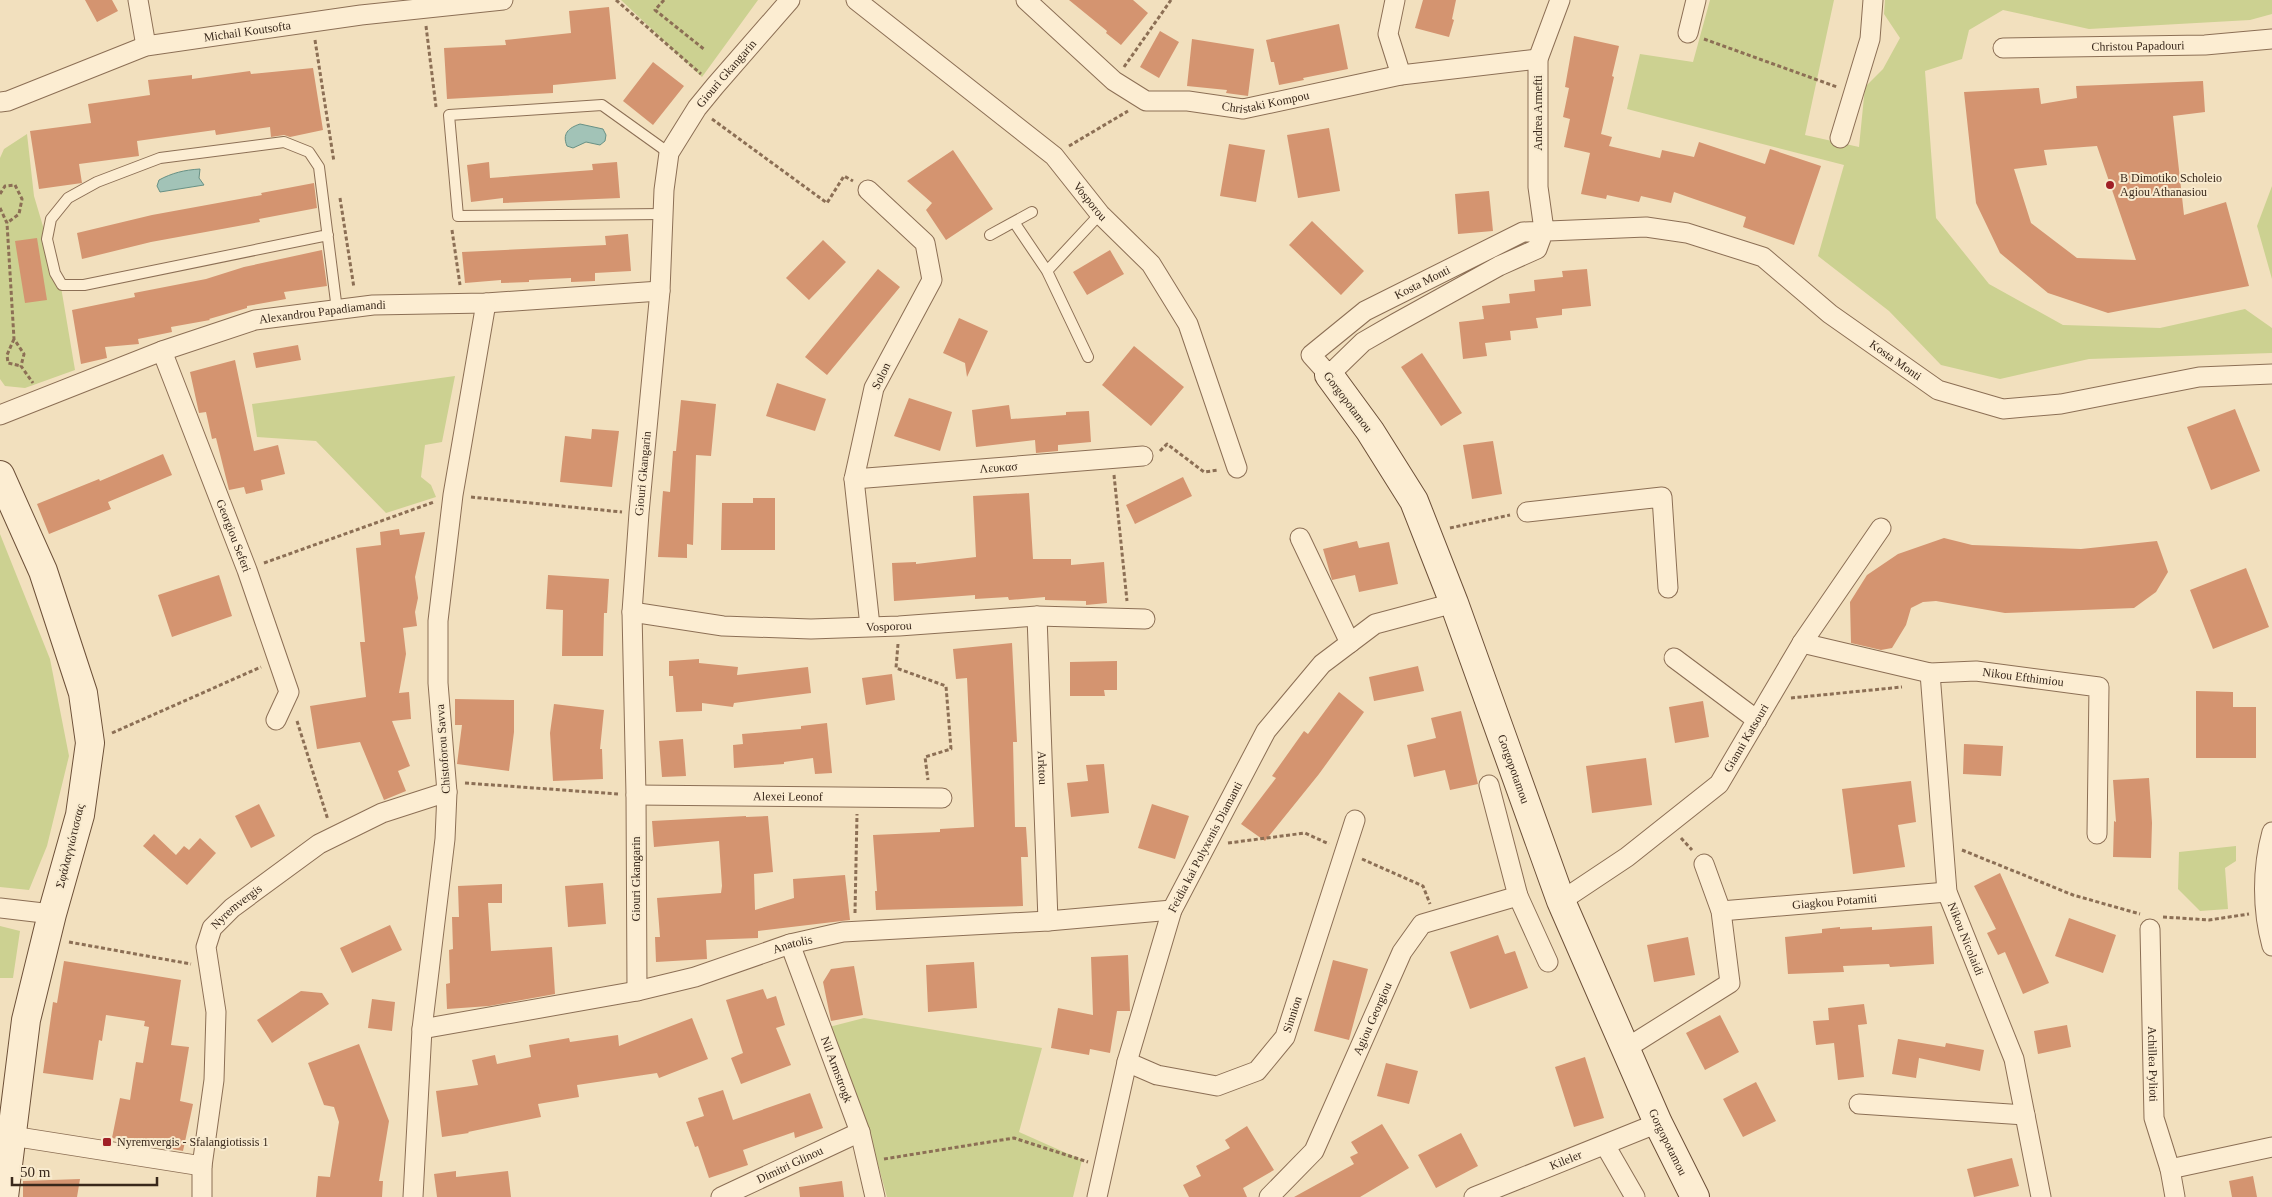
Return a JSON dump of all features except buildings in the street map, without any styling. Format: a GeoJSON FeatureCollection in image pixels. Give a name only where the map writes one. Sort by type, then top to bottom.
{"type":"FeatureCollection","features":[{"type":"Feature","properties":{"kind":"street"},"geometry":{"type":"LineString","coordinates":[[138,0],[146,46]]}},
{"type":"Feature","properties":{"kind":"street","name":"Michail Koutsofta"},"geometry":{"type":"LineString","coordinates":[[0,102],[8,101],[146,46],[428,4],[503,0]]}},
{"type":"Feature","properties":{"kind":"street","name":"Giouri Gkangarin"},"geometry":{"type":"LineString","coordinates":[[636,991],[636,795],[632,612],[639,513],[660,291],[664,190],[669,153],[697,108],[790,0]]}},
{"type":"Feature","properties":{"kind":"street","name":"Vosporou"},"geometry":{"type":"LineString","coordinates":[[856,0],[1054,156],[1100,214],[1151,264],[1188,324],[1237,468]]}},
{"type":"Feature","properties":{"kind":"street","name":"Christaki Kompou"},"geometry":{"type":"LineString","coordinates":[[1026,0],[1114,82],[1146,100],[1188,101],[1243,109],[1401,75],[1538,59]]}},
{"type":"Feature","properties":{"kind":"street"},"geometry":{"type":"LineString","coordinates":[[1395,0],[1388,34],[1401,75]]}},
{"type":"Feature","properties":{"kind":"street","name":"Andrea Armefti"},"geometry":{"type":"LineString","coordinates":[[1544,230],[1538,187],[1538,59],[1560,0]]}},
{"type":"Feature","properties":{"kind":"street"},"geometry":{"type":"LineString","coordinates":[[1688,33],[1696,0]]}},
{"type":"Feature","properties":{"kind":"street"},"geometry":{"type":"LineString","coordinates":[[1840,138],[1870,39],[1873,0]]}},
{"type":"Feature","properties":{"kind":"street","name":"Christou Papadouri"},"geometry":{"type":"LineString","coordinates":[[2003,48],[2205,46],[2272,39]]}},
{"type":"Feature","properties":{"kind":"street","name":"Solon"},"geometry":{"type":"LineString","coordinates":[[868,190],[925,243],[932,280],[874,388],[854,479],[870,626]]}},
{"type":"Feature","properties":{"kind":"street","name":"Kosta Monti"},"geometry":{"type":"LineString","coordinates":[[1320,365],[1365,311],[1523,232],[1646,227],[1687,233],[1763,257],[1830,314],[1938,390],[2002,409],[2061,404],[2199,377],[2272,374]]}},
{"type":"Feature","properties":{"kind":"street","name":"Kosta Monti"},"geometry":{"type":"LineString","coordinates":[[1320,365],[1499,266],[1537,249],[1544,230]]}},
{"type":"Feature","properties":{"kind":"street","name":"Alexandrou Papadiamandi"},"geometry":{"type":"LineString","coordinates":[[0,415],[162,352],[255,320],[374,305],[486,303],[660,291]]}},
{"type":"Feature","properties":{"kind":"street","name":"Chistoforou Savva"},"geometry":{"type":"LineString","coordinates":[[413,1197],[422,1029],[445,839],[446,787],[438,683],[438,621],[453,495],[486,303]]}},
{"type":"Feature","properties":{"kind":"street","name":"Georgiou Seferi"},"geometry":{"type":"LineString","coordinates":[[162,352],[246,570],[289,692]]}},
{"type":"Feature","properties":{"kind":"street","name":"Gorgopotamou"},"geometry":{"type":"LineString","coordinates":[[1320,365],[1370,431],[1414,501],[1454,603],[1560,901],[1658,1123],[1695,1197]]}},
{"type":"Feature","properties":{"kind":"street","name":"Λευκασ"},"geometry":{"type":"LineString","coordinates":[[854,479],[1142,456]]}},
{"type":"Feature","properties":{"kind":"street","name":"Σφάλαγγιώτισσας"},"geometry":{"type":"LineString","coordinates":[[0,475],[43,572],[83,693],[90,743],[80,815],[49,926],[26,1020],[4,1197]]}},
{"type":"Feature","properties":{"kind":"street"},"geometry":{"type":"LineString","coordinates":[[1527,512],[1662,497],[1668,588]]}},
{"type":"Feature","properties":{"kind":"street","name":"Gianni Katsouri"},"geometry":{"type":"LineString","coordinates":[[1560,901],[1628,857],[1719,784],[1802,644],[1881,528]]}},
{"type":"Feature","properties":{"kind":"street"},"geometry":{"type":"LineString","coordinates":[[1300,538],[1350,643]]}},
{"type":"Feature","properties":{"kind":"street","name":"Feidia kai Polyxenis Diamanti"},"geometry":{"type":"LineString","coordinates":[[1097,1197],[1127,1062],[1172,910],[1266,731],[1322,664],[1375,624],[1454,603]]}},
{"type":"Feature","properties":{"kind":"street","name":"Vosporou"},"geometry":{"type":"LineString","coordinates":[[632,612],[723,626],[811,629],[899,626],[1037,616],[1137,619]]}},
{"type":"Feature","properties":{"kind":"street","name":"Arktou"},"geometry":{"type":"LineString","coordinates":[[1037,616],[1048,921]]}},
{"type":"Feature","properties":{"kind":"street","name":"Nikou Efthimiou"},"geometry":{"type":"LineString","coordinates":[[1802,644],[1930,679],[1976,671],[2099,687],[2097,834]]}},
{"type":"Feature","properties":{"kind":"street"},"geometry":{"type":"LineString","coordinates":[[1674,658],[1757,720]]}},
{"type":"Feature","properties":{"kind":"street","name":"Nikou Nicolaidi"},"geometry":{"type":"LineString","coordinates":[[1930,679],[1947,892],[2014,1059],[2041,1197]]}},
{"type":"Feature","properties":{"kind":"street"},"geometry":{"type":"LineString","coordinates":[[276,720],[289,692]]}},
{"type":"Feature","properties":{"kind":"street"},"geometry":{"type":"LineString","coordinates":[[1489,785],[1518,896],[1548,962]]}},
{"type":"Feature","properties":{"kind":"street","name":"Nyremvergis"},"geometry":{"type":"LineString","coordinates":[[202,1197],[202,1166],[214,1080],[216,1012],[206,947],[212,928],[232,908],[319,844],[382,813],[446,787]]}},
{"type":"Feature","properties":{"kind":"street","name":"Alexei Leonof"},"geometry":{"type":"LineString","coordinates":[[636,795],[936,798]]}},
{"type":"Feature","properties":{"kind":"street","name":"Sinnion"},"geometry":{"type":"LineString","coordinates":[[1127,1062],[1157,1075],[1217,1086],[1257,1071],[1285,1037],[1355,820]]}},
{"type":"Feature","properties":{"kind":"street"},"geometry":{"type":"LineString","coordinates":[[2272,832],[2268,848],[2264,911],[2272,946]]}},
{"type":"Feature","properties":{"kind":"street"},"geometry":{"type":"LineString","coordinates":[[1625,1049],[1730,983],[1721,911],[1704,864]]}},
{"type":"Feature","properties":{"kind":"street","name":"Giagkou Potamiti"},"geometry":{"type":"LineString","coordinates":[[1721,911],[1947,892]]}},
{"type":"Feature","properties":{"kind":"street","name":"Agiou Georgiou"},"geometry":{"type":"LineString","coordinates":[[1269,1197],[1314,1151],[1402,952],[1422,924],[1518,896]]}},
{"type":"Feature","properties":{"kind":"street"},"geometry":{"type":"LineString","coordinates":[[0,908],[49,926]]}},
{"type":"Feature","properties":{"kind":"street","name":"Anatolis"},"geometry":{"type":"LineString","coordinates":[[422,1029],[636,991],[695,977],[790,944],[843,932],[1048,921],[1172,910]]}},
{"type":"Feature","properties":{"kind":"street","name":"Achillea Pylioti"},"geometry":{"type":"LineString","coordinates":[[2150,920],[2154,1118],[2170,1169],[2175,1197]]}},
{"type":"Feature","properties":{"kind":"street","name":"Nil Armstrogk"},"geometry":{"type":"LineString","coordinates":[[790,944],[860,1132],[875,1197]]}},
{"type":"Feature","properties":{"kind":"street"},"geometry":{"type":"LineString","coordinates":[[1859,1104],[2025,1115]]}},
{"type":"Feature","properties":{"kind":"street","name":"Kileler"},"geometry":{"type":"LineString","coordinates":[[1474,1197],[1658,1123]]}},
{"type":"Feature","properties":{"kind":"street","name":"Dimitri Glinou"},"geometry":{"type":"LineString","coordinates":[[721,1197],[860,1132]]}},
{"type":"Feature","properties":{"kind":"street"},"geometry":{"type":"LineString","coordinates":[[12,1136],[202,1166]]}},
{"type":"Feature","properties":{"kind":"street"},"geometry":{"type":"LineString","coordinates":[[1605,1145],[1635,1197]]}},
{"type":"Feature","properties":{"kind":"street"},"geometry":{"type":"LineString","coordinates":[[2170,1169],[2272,1147]]}},
{"type":"Feature","properties":{"kind":"lane"},"geometry":{"type":"LineString","coordinates":[[663,214],[458,216],[449,115],[602,105],[669,153]]}},
{"type":"Feature","properties":{"kind":"lane"},"geometry":{"type":"LineString","coordinates":[[328,235],[84,285],[62,285],[55,273],[47,239],[51,219],[68,198],[97,182],[160,158],[284,142],[309,152],[320,167],[337,310]]}},
{"type":"Feature","properties":{"kind":"lane"},"geometry":{"type":"LineString","coordinates":[[990,235],[1032,212]]}},
{"type":"Feature","properties":{"kind":"lane"},"geometry":{"type":"LineString","coordinates":[[1047,271],[1100,214]]}},
{"type":"Feature","properties":{"kind":"lane"},"geometry":{"type":"LineString","coordinates":[[1014,222],[1047,271],[1088,357]]}},
{"type":"Feature","properties":{"kind":"path"},"geometry":{"type":"LineString","coordinates":[[616,0],[715,86]]}},
{"type":"Feature","properties":{"kind":"path"},"geometry":{"type":"LineString","coordinates":[[664,0],[655,10],[705,50]]}},
{"type":"Feature","properties":{"kind":"path"},"geometry":{"type":"LineString","coordinates":[[1114,82],[1170,0]]}},
{"type":"Feature","properties":{"kind":"path"},"geometry":{"type":"LineString","coordinates":[[1688,33],[1854,93]]}},
{"type":"Feature","properties":{"kind":"path"},"geometry":{"type":"LineString","coordinates":[[1054,156],[1146,100]]}},
{"type":"Feature","properties":{"kind":"path"},"geometry":{"type":"LineString","coordinates":[[697,108],[827,203],[844,176],[868,190]]}},
{"type":"Feature","properties":{"kind":"path"},"geometry":{"type":"LineString","coordinates":[[0,194],[5,186],[15,185],[22,199],[19,214],[7,223]]}},
{"type":"Feature","properties":{"kind":"path"},"geometry":{"type":"LineString","coordinates":[[0,208],[7,223],[14,339],[6,355],[8,363],[21,366],[34,384]]}},
{"type":"Feature","properties":{"kind":"path"},"geometry":{"type":"LineString","coordinates":[[14,339],[24,354],[21,366]]}},
{"type":"Feature","properties":{"kind":"path"},"geometry":{"type":"LineString","coordinates":[[1142,456],[1163,450],[1167,444],[1204,472],[1237,468]]}},
{"type":"Feature","properties":{"kind":"path"},"geometry":{"type":"LineString","coordinates":[[1112,458],[1137,619]]}},
{"type":"Feature","properties":{"kind":"path"},"geometry":{"type":"LineString","coordinates":[[246,570],[453,495],[639,513]]}},
{"type":"Feature","properties":{"kind":"path"},"geometry":{"type":"LineString","coordinates":[[1470,524],[1527,512]]}},
{"type":"Feature","properties":{"kind":"path"},"geometry":{"type":"LineString","coordinates":[[899,626],[896,668],[946,686],[951,749],[925,757],[936,798]]}},
{"type":"Feature","properties":{"kind":"path"},"geometry":{"type":"LineString","coordinates":[[90,743],[278,660]]}},
{"type":"Feature","properties":{"kind":"path"},"geometry":{"type":"LineString","coordinates":[[1768,701],[1930,679]]}},
{"type":"Feature","properties":{"kind":"path"},"geometry":{"type":"LineString","coordinates":[[289,692],[333,837]]}},
{"type":"Feature","properties":{"kind":"path"},"geometry":{"type":"LineString","coordinates":[[446,787],[636,795]]}},
{"type":"Feature","properties":{"kind":"path"},"geometry":{"type":"LineString","coordinates":[[854,931],[858,798]]}},
{"type":"Feature","properties":{"kind":"path"},"geometry":{"type":"LineString","coordinates":[[1669,824],[1704,864]]}},
{"type":"Feature","properties":{"kind":"path"},"geometry":{"type":"LineString","coordinates":[[1943,842],[2073,895],[2150,920],[2209,920],[2264,911]]}},
{"type":"Feature","properties":{"kind":"path"},"geometry":{"type":"LineString","coordinates":[[49,926],[209,967]]}},
{"type":"Feature","properties":{"kind":"path"},"geometry":{"type":"LineString","coordinates":[[867,1162],[1014,1138],[1103,1167]]}},
{"type":"Feature","properties":{"kind":"green space"},"geometry":{"type":"Polygon","coordinates":[[[621,0],[758,0],[702,77],[621,0]]]}},
{"type":"Feature","properties":{"kind":"green space"},"geometry":{"type":"Polygon","coordinates":[[[1710,0],[1834,0],[1805,135],[1859,147],[1865,87],[1883,69],[1900,38],[1884,14],[1885,0],[2272,0],[2272,14],[2250,20],[2089,29],[2003,10],[1969,30],[1962,59],[1925,71],[1936,218],[1989,284],[2063,325],[2160,328],[2245,309],[2272,328],[2272,353],[2089,359],[2000,379],[1941,365],[1889,311],[1818,256],[1844,165],[1627,109],[1640,54],[1693,62],[1710,0]]]}},
{"type":"Feature","properties":{"kind":"green space"},"geometry":{"type":"Polygon","coordinates":[[[27,134],[34,196],[61,287],[75,370],[25,388],[5,386],[0,379],[0,158],[4,149],[27,134]]]}},
{"type":"Feature","properties":{"kind":"green space"},"geometry":{"type":"Polygon","coordinates":[[[2272,186],[2272,279],[2257,226],[2272,186]]]}},
{"type":"Feature","properties":{"kind":"green space"},"geometry":{"type":"Polygon","coordinates":[[[455,376],[442,442],[425,445],[421,477],[431,485],[436,497],[386,513],[316,441],[257,437],[252,404],[455,376]]]}},
{"type":"Feature","properties":{"kind":"green space"},"geometry":{"type":"Polygon","coordinates":[[[0,534],[50,659],[69,756],[47,846],[29,890],[0,887],[0,534]]]}},
{"type":"Feature","properties":{"kind":"green space"},"geometry":{"type":"Polygon","coordinates":[[[2236,846],[2236,861],[2225,868],[2228,909],[2200,911],[2178,889],[2179,852],[2236,846]]]}},
{"type":"Feature","properties":{"kind":"green space"},"geometry":{"type":"Polygon","coordinates":[[[0,926],[20,931],[13,978],[0,978],[0,926]]]}},
{"type":"Feature","properties":{"kind":"green space"},"geometry":{"type":"Polygon","coordinates":[[[864,1018],[1042,1048],[1019,1132],[1082,1160],[1073,1197],[887,1197],[877,1161],[829,1027],[864,1018]]]}},
{"type":"Feature","properties":{"kind":"water"},"geometry":{"type":"Polygon","coordinates":[[[580,124],[603,129],[606,135],[605,141],[600,145],[586,142],[573,148],[567,146],[565,138],[567,132],[572,127],[580,124]]]}},
{"type":"Feature","properties":{"kind":"water"},"geometry":{"type":"Polygon","coordinates":[[[200,169],[199,178],[204,185],[160,192],[157,186],[159,180],[169,175],[200,169]]]}},
{"type":"Feature","properties":{"kind":"place","name":"B Dimotiko Scholeio Agiou Athanasiou"},"geometry":{"type":"Point","coordinates":[2110,185]}},
{"type":"Feature","properties":{"kind":"place","name":"Nyremvergis - Sfalangiotissis 1"},"geometry":{"type":"Point","coordinates":[107,1142]}}]}
